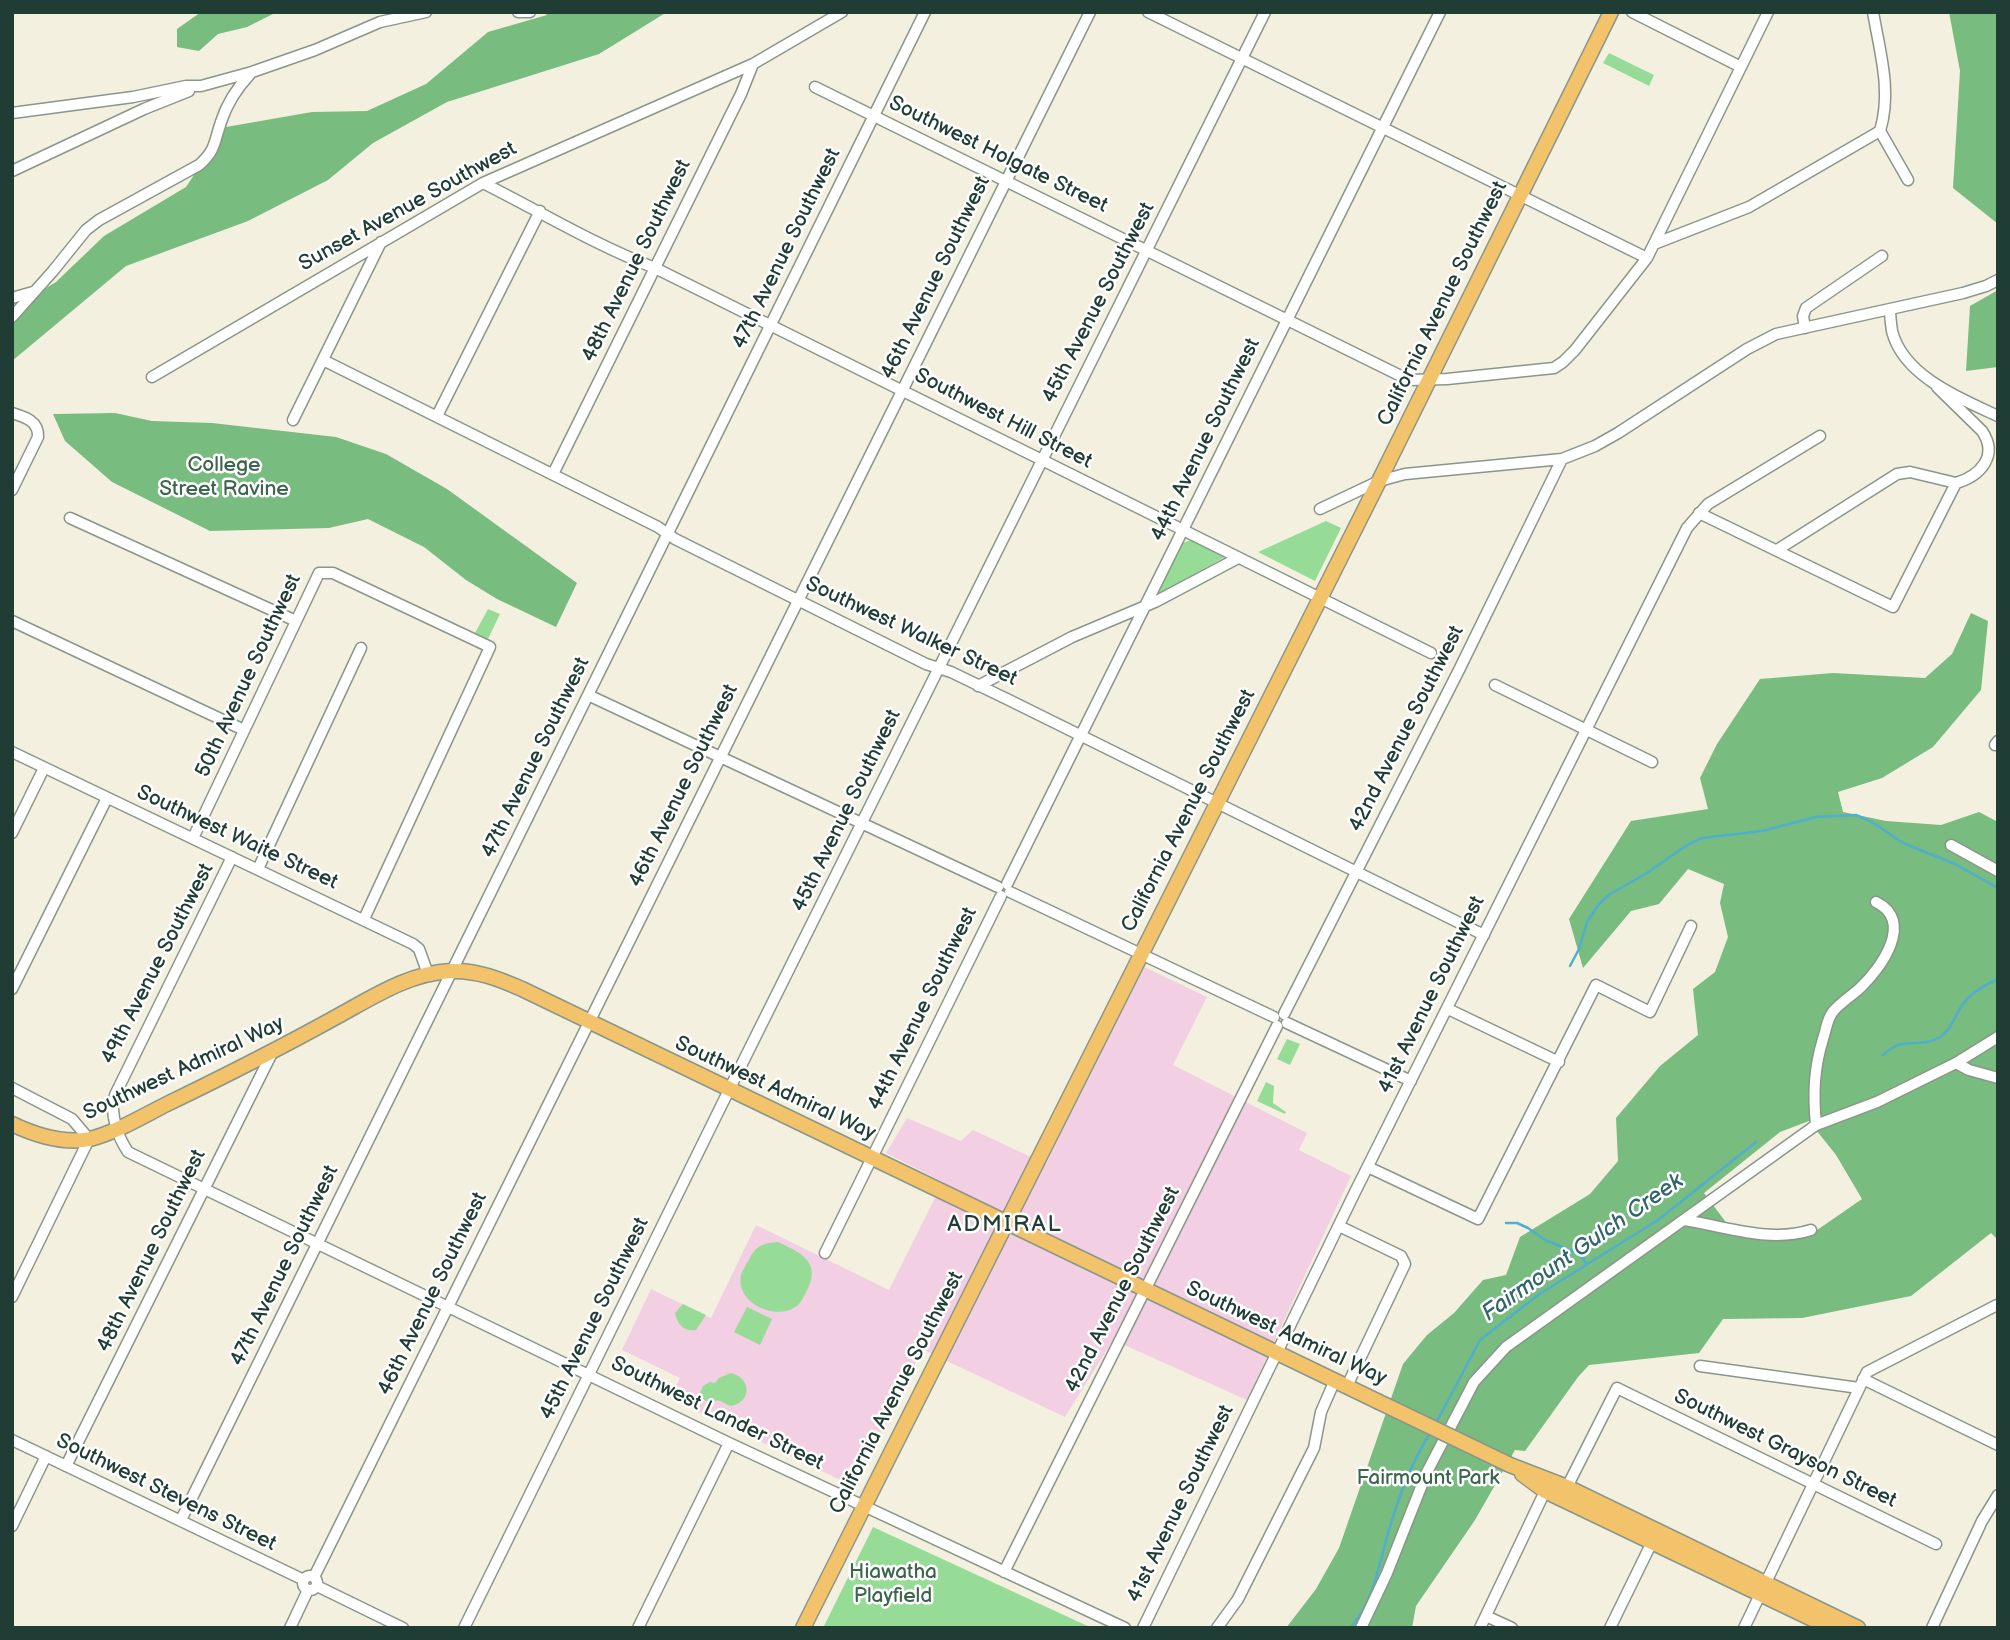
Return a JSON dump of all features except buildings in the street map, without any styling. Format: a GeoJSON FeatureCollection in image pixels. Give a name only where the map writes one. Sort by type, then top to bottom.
{"type":"FeatureCollection","features":[{"type":"Feature","properties":{"kind":"main road","name":"California Avenue Southwest"},"geometry":{"type":"LineString","coordinates":[[803,1628],[1379,481],[1611,12]]}},
{"type":"Feature","properties":{"kind":"main road","name":"Southwest Admiral Way"},"geometry":{"type":"LineString","coordinates":[[12,1124],[59,1139],[89,1139],[272,1053],[392,987],[428,974],[451,971],[483,974],[589,1021],[1762,1588],[1858,1628]]}},
{"type":"Feature","properties":{"kind":"main road","name":"Southwest Admiral Way"},"geometry":{"type":"LineString","coordinates":[[1762,1588],[1831,1628]]}},
{"type":"Feature","properties":{"kind":"street"},"geometry":{"type":"LineString","coordinates":[[12,171],[144,109],[201,86],[315,50],[380,22],[426,12]]}},
{"type":"Feature","properties":{"kind":"street"},"geometry":{"type":"LineString","coordinates":[[518,12],[530,12]]}},
{"type":"Feature","properties":{"kind":"street","name":"Sunset Avenue Southwest"},"geometry":{"type":"LineString","coordinates":[[152,377],[483,183],[752,64],[842,12]]}},
{"type":"Feature","properties":{"kind":"street","name":"47th Avenue Southwest"},"geometry":{"type":"LineString","coordinates":[[181,1520],[925,12]]}},
{"type":"Feature","properties":{"kind":"street","name":"46th Avenue Southwest"},"geometry":{"type":"LineString","coordinates":[[290,1628],[1090,12]]}},
{"type":"Feature","properties":{"kind":"street"},"geometry":{"type":"LineString","coordinates":[[1149,12],[1647,258],[1768,12]]}},
{"type":"Feature","properties":{"kind":"street","name":"45th Avenue Southwest"},"geometry":{"type":"LineString","coordinates":[[464,1628],[1265,12]]}},
{"type":"Feature","properties":{"kind":"street","name":"44th Avenue Southwest"},"geometry":{"type":"LineString","coordinates":[[825,1253],[1440,12]]}},
{"type":"Feature","properties":{"kind":"street"},"geometry":{"type":"LineString","coordinates":[[1632,12],[1741,67]]}},
{"type":"Feature","properties":{"kind":"street"},"geometry":{"type":"LineString","coordinates":[[1654,244],[1749,207],[1880,131],[1885,114],[1886,81],[1873,12]]}},
{"type":"Feature","properties":{"kind":"street","name":"48th Avenue Southwest"},"geometry":{"type":"LineString","coordinates":[[553,474],[741,94],[752,64]]}},
{"type":"Feature","properties":{"kind":"street"},"geometry":{"type":"LineString","coordinates":[[12,317],[92,225],[199,165],[209,156],[214,149],[220,125],[232,97],[252,72]]}},
{"type":"Feature","properties":{"kind":"street"},"geometry":{"type":"LineString","coordinates":[[12,113],[133,97],[186,86],[201,86]]}},
{"type":"Feature","properties":{"kind":"street","name":"Southwest Holgate Street"},"geometry":{"type":"LineString","coordinates":[[816,87],[1409,380],[1554,368],[1575,350],[1647,258]]}},
{"type":"Feature","properties":{"kind":"street"},"geometry":{"type":"LineString","coordinates":[[1880,131],[1908,180]]}},
{"type":"Feature","properties":{"kind":"street","name":"Southwest Hill Street"},"geometry":{"type":"LineString","coordinates":[[483,183],[540,211],[593,243],[655,268],[1431,653]]}},
{"type":"Feature","properties":{"kind":"street"},"geometry":{"type":"LineString","coordinates":[[437,416],[540,211]]}},
{"type":"Feature","properties":{"kind":"street"},"geometry":{"type":"LineString","coordinates":[[293,420],[381,242]]}},
{"type":"Feature","properties":{"kind":"street"},"geometry":{"type":"LineString","coordinates":[[1805,328],[1803,316],[1806,308],[1882,256]]}},
{"type":"Feature","properties":{"kind":"street"},"geometry":{"type":"LineString","coordinates":[[1320,509],[1379,481],[1405,474],[1562,459],[1595,446],[1618,433],[1747,349],[1776,334],[1963,293],[1998,280]]}},
{"type":"Feature","properties":{"kind":"street"},"geometry":{"type":"LineString","coordinates":[[12,298],[33,292]]}},
{"type":"Feature","properties":{"kind":"street"},"geometry":{"type":"LineString","coordinates":[[1777,550],[1897,474],[1910,472],[1956,483],[1970,478],[1984,463],[1989,446],[1982,431],[1920,372],[1899,346],[1892,333],[1889,309]]}},
{"type":"Feature","properties":{"kind":"street","name":"Southwest Walker Street"},"geometry":{"type":"LineString","coordinates":[[323,360],[928,665],[978,685],[1484,935]]}},
{"type":"Feature","properties":{"kind":"street"},"geometry":{"type":"LineString","coordinates":[[1937,387],[1998,416]]}},
{"type":"Feature","properties":{"kind":"street"},"geometry":{"type":"LineString","coordinates":[[12,413],[36,424],[38,437],[12,490]]}},
{"type":"Feature","properties":{"kind":"street","name":"41st Avenue Southwest"},"geometry":{"type":"LineString","coordinates":[[1143,1628],[1276,1353],[1687,528],[1708,505],[1820,436]]}},
{"type":"Feature","properties":{"kind":"street","name":"42nd Avenue Southwest"},"geometry":{"type":"LineString","coordinates":[[1004,1572],[1460,668],[1562,459]]}},
{"type":"Feature","properties":{"kind":"street"},"geometry":{"type":"LineString","coordinates":[[1699,513],[1893,607],[1956,483]]}},
{"type":"Feature","properties":{"kind":"street"},"geometry":{"type":"LineString","coordinates":[[70,518],[296,621]]}},
{"type":"Feature","properties":{"kind":"street"},"geometry":{"type":"LineString","coordinates":[[978,685],[1072,637],[1145,607],[1238,558]]}},
{"type":"Feature","properties":{"kind":"street","name":"50th Avenue Southwest"},"geometry":{"type":"LineString","coordinates":[[192,838],[315,578],[324,572],[333,573],[490,647],[363,919]]}},
{"type":"Feature","properties":{"kind":"street"},"geometry":{"type":"LineString","coordinates":[[12,621],[244,730]]}},
{"type":"Feature","properties":{"kind":"street"},"geometry":{"type":"LineString","coordinates":[[258,869],[361,648]]}},
{"type":"Feature","properties":{"kind":"street"},"geometry":{"type":"LineString","coordinates":[[1495,685],[1652,762]]}},
{"type":"Feature","properties":{"kind":"street"},"geometry":{"type":"LineString","coordinates":[[588,695],[1411,1081]]}},
{"type":"Feature","properties":{"kind":"street","name":"Southwest Waite Street"},"geometry":{"type":"LineString","coordinates":[[12,752],[363,919],[419,949],[428,974]]}},
{"type":"Feature","properties":{"kind":"street"},"geometry":{"type":"LineString","coordinates":[[12,833],[44,768]]}},
{"type":"Feature","properties":{"kind":"street"},"geometry":{"type":"LineString","coordinates":[[12,989],[107,798]]}},
{"type":"Feature","properties":{"kind":"street"},"geometry":{"type":"LineString","coordinates":[[1951,845],[1998,871]]}},
{"type":"Feature","properties":{"kind":"street","name":"49th Avenue Southwest"},"geometry":{"type":"LineString","coordinates":[[117,1128],[112,1103],[118,1087],[232,857]]}},
{"type":"Feature","properties":{"kind":"street"},"geometry":{"type":"LineString","coordinates":[[1816,1125],[1813,1099],[1815,1068],[1832,1013],[1863,986],[1884,958],[1896,926],[1883,906],[1876,902]]}},
{"type":"Feature","properties":{"kind":"street"},"geometry":{"type":"LineString","coordinates":[[1368,1167],[1478,1219],[1596,985],[1650,1012],[1691,926]]}},
{"type":"Feature","properties":{"kind":"street"},"geometry":{"type":"LineString","coordinates":[[1448,1009],[1559,1062]]}},
{"type":"Feature","properties":{"kind":"street"},"geometry":{"type":"LineString","coordinates":[[1361,1628],[1387,1573],[1427,1472],[1474,1382],[1506,1347],[1816,1125],[1877,1102],[1956,1063],[1998,1037]]}},
{"type":"Feature","properties":{"kind":"street","name":"48th Avenue Southwest"},"geometry":{"type":"LineString","coordinates":[[66,1465],[272,1053]]}},
{"type":"Feature","properties":{"kind":"street"},"geometry":{"type":"LineString","coordinates":[[1956,1063],[1996,1078]]}},
{"type":"Feature","properties":{"kind":"street"},"geometry":{"type":"LineString","coordinates":[[12,1088],[72,1119],[89,1139],[12,1297]]}},
{"type":"Feature","properties":{"kind":"street","name":"Southwest Lander Street"},"geometry":{"type":"LineString","coordinates":[[117,1128],[128,1152],[729,1443],[1125,1628]]}},
{"type":"Feature","properties":{"kind":"street"},"geometry":{"type":"LineString","coordinates":[[1685,1220],[1767,1234],[1799,1234],[1811,1230]]}},
{"type":"Feature","properties":{"kind":"street"},"geometry":{"type":"LineString","coordinates":[[1217,1628],[1238,1599],[1314,1448],[1321,1412],[1341,1383],[1405,1269],[1401,1256],[1339,1226]]}},
{"type":"Feature","properties":{"kind":"street"},"geometry":{"type":"LineString","coordinates":[[1744,1628],[1870,1368],[1997,1305]]}},
{"type":"Feature","properties":{"kind":"street"},"geometry":{"type":"LineString","coordinates":[[1700,1366],[1861,1383],[1998,1445]]}},
{"type":"Feature","properties":{"kind":"street","name":"Southwest Grayson Street"},"geometry":{"type":"LineString","coordinates":[[1564,1493],[1617,1388],[1936,1544]]}},
{"type":"Feature","properties":{"kind":"street","name":"Southwest Stevens Street"},"geometry":{"type":"LineString","coordinates":[[12,1440],[403,1628]]}},
{"type":"Feature","properties":{"kind":"street"},"geometry":{"type":"LineString","coordinates":[[638,1628],[729,1443]]}},
{"type":"Feature","properties":{"kind":"street"},"geometry":{"type":"LineString","coordinates":[[12,1526],[46,1456]]}},
{"type":"Feature","properties":{"kind":"street"},"geometry":{"type":"LineString","coordinates":[[1480,1628],[1548,1485]]}},
{"type":"Feature","properties":{"kind":"street"},"geometry":{"type":"LineString","coordinates":[[1932,1628],[1982,1521],[1998,1495]]}},
{"type":"Feature","properties":{"kind":"street"},"geometry":{"type":"LineString","coordinates":[[1610,1628],[1654,1536]]}},
{"type":"Feature","properties":{"kind":"street"},"geometry":{"type":"LineString","coordinates":[[1486,1616],[1512,1628]]}},
{"type":"Feature","properties":{"kind":"shaded area"},"geometry":{"type":"Polygon","coordinates":[[[1144,967],[1207,997],[1173,1065],[1307,1133],[1299,1150],[1351,1176],[1247,1400],[1113,1340],[1065,1417],[926,1351],[942,1317],[939,1315],[855,1487],[670,1398],[680,1378],[622,1350],[651,1289],[711,1318],[756,1225],[889,1290],[943,1182],[886,1153],[907,1118],[961,1141],[973,1130],[1046,1164],[1144,967]]]}},
{"type":"Feature","properties":{"kind":"green space"},"geometry":{"type":"Polygon","coordinates":[[[201,12],[277,12],[247,27],[218,34],[199,51],[177,47],[177,29],[201,12]]]}},
{"type":"Feature","properties":{"kind":"green space"},"geometry":{"type":"Polygon","coordinates":[[[543,12],[667,12],[599,54],[447,102],[373,143],[328,180],[248,221],[126,266],[12,361],[12,309],[56,282],[104,236],[186,187],[226,127],[312,112],[367,111],[426,84],[488,32],[547,15],[543,12]]]}},
{"type":"Feature","properties":{"kind":"green space"},"geometry":{"type":"Polygon","coordinates":[[[1949,12],[1998,12],[1998,224],[1953,188],[1960,71],[1949,12]]]}},
{"type":"Feature","properties":{"kind":"green space"},"geometry":{"type":"Polygon","coordinates":[[[1609,53],[1654,75],[1649,86],[1603,63],[1609,53]]]}},
{"type":"Feature","properties":{"kind":"green space"},"geometry":{"type":"Polygon","coordinates":[[[1998,290],[1998,367],[1966,371],[1970,306],[1998,290]]]}},
{"type":"Feature","properties":{"kind":"green space","name":"College Street Ravine"},"geometry":{"type":"Polygon","coordinates":[[[115,413],[152,421],[212,423],[336,437],[386,454],[447,489],[577,583],[556,627],[497,599],[466,580],[424,547],[368,519],[329,528],[210,531],[112,482],[65,441],[53,414],[115,413]]]}},
{"type":"Feature","properties":{"kind":"green space"},"geometry":{"type":"Polygon","coordinates":[[[1326,521],[1341,528],[1315,581],[1258,552],[1326,521]]]}},
{"type":"Feature","properties":{"kind":"green space"},"geometry":{"type":"Polygon","coordinates":[[[1191,540],[1225,557],[1158,594],[1182,543],[1191,540]]]}},
{"type":"Feature","properties":{"kind":"green space"},"geometry":{"type":"Polygon","coordinates":[[[488,609],[500,614],[488,639],[475,633],[488,609]]]}},
{"type":"Feature","properties":{"kind":"green space","name":"Fairmount Park"},"geometry":{"type":"Polygon","coordinates":[[[1971,613],[1988,621],[1981,690],[1933,747],[1882,778],[1838,792],[1843,812],[1886,821],[1941,825],[1979,812],[1998,822],[1998,1240],[1991,1233],[1911,1296],[1802,1318],[1723,1319],[1699,1353],[1589,1365],[1525,1451],[1515,1450],[1475,1520],[1416,1606],[1412,1628],[1286,1628],[1316,1589],[1339,1548],[1403,1364],[1427,1335],[1454,1313],[1483,1280],[1506,1275],[1520,1237],[1590,1194],[1618,1161],[1616,1118],[1660,1066],[1698,1035],[1693,989],[1715,972],[1728,937],[1720,903],[1724,884],[1688,869],[1659,904],[1631,911],[1583,968],[1569,919],[1631,821],[1708,809],[1700,778],[1717,744],[1760,679],[1833,673],[1925,678],[1952,654],[1971,613]],[[1809,1121],[1780,1132],[1704,1193],[1737,1237],[1807,1237],[1862,1199],[1836,1155],[1809,1121]]]}},
{"type":"Feature","properties":{"kind":"green space"},"geometry":{"type":"Polygon","coordinates":[[[1287,1039],[1300,1044],[1290,1065],[1277,1059],[1287,1039]]]}},
{"type":"Feature","properties":{"kind":"green space"},"geometry":{"type":"Polygon","coordinates":[[[1266,1082],[1274,1086],[1273,1103],[1286,1112],[1285,1114],[1257,1101],[1266,1082]]]}},
{"type":"Feature","properties":{"kind":"green space"},"geometry":{"type":"Polygon","coordinates":[[[778,1242],[806,1259],[812,1271],[808,1288],[797,1306],[779,1312],[759,1307],[744,1294],[741,1285],[741,1275],[754,1251],[764,1244],[778,1242]]]}},
{"type":"Feature","properties":{"kind":"green space"},"geometry":{"type":"Polygon","coordinates":[[[683,1304],[706,1315],[696,1330],[685,1328],[677,1321],[675,1313],[683,1304]]]}},
{"type":"Feature","properties":{"kind":"green space"},"geometry":{"type":"Polygon","coordinates":[[[747,1307],[772,1319],[760,1345],[734,1332],[747,1307]]]}},
{"type":"Feature","properties":{"kind":"green space"},"geometry":{"type":"Polygon","coordinates":[[[731,1373],[746,1385],[746,1396],[742,1400],[730,1406],[718,1400],[712,1403],[704,1400],[700,1393],[703,1386],[710,1382],[715,1383],[719,1378],[731,1373]]]}},
{"type":"Feature","properties":{"kind":"green space","name":"Hiawatha Playfield"},"geometry":{"type":"Polygon","coordinates":[[[873,1527],[1092,1628],[823,1628],[873,1527]]]}},
{"type":"Feature","properties":{"kind":"waterway"},"geometry":{"type":"LineString","coordinates":[[1570,966],[1579,949],[1587,922],[1599,904],[1610,894],[1647,873],[1687,845],[1702,838],[1762,831],[1816,817],[1856,815],[1872,822],[1903,843],[1955,864],[1998,888]]}},
{"type":"Feature","properties":{"kind":"waterway","name":"Fairmount Gulch Creek"},"geometry":{"type":"LineString","coordinates":[[1883,1055],[1898,1045],[1933,1041],[1940,1037],[1950,1027],[1969,997],[1998,979]]}},
{"type":"Feature","properties":{"kind":"waterway","name":"Fairmount Gulch Creek"},"geometry":{"type":"LineString","coordinates":[[1436,1423],[1480,1340],[1538,1295],[1658,1220],[1756,1142]]}},
{"type":"Feature","properties":{"kind":"waterway"},"geometry":{"type":"LineString","coordinates":[[1506,1223],[1517,1223],[1528,1228],[1545,1240],[1572,1251],[1583,1258],[1586,1264]]}},
{"type":"Feature","properties":{"kind":"waterway","name":"Fairmount Gulch Creek"},"geometry":{"type":"LineString","coordinates":[[1350,1628],[1369,1597],[1400,1496],[1410,1470],[1431,1432]]}},
{"type":"Feature","properties":{"kind":"district","name":"ADMIRAL"},"geometry":{"type":"Point","coordinates":[1005,1225]}}]}
